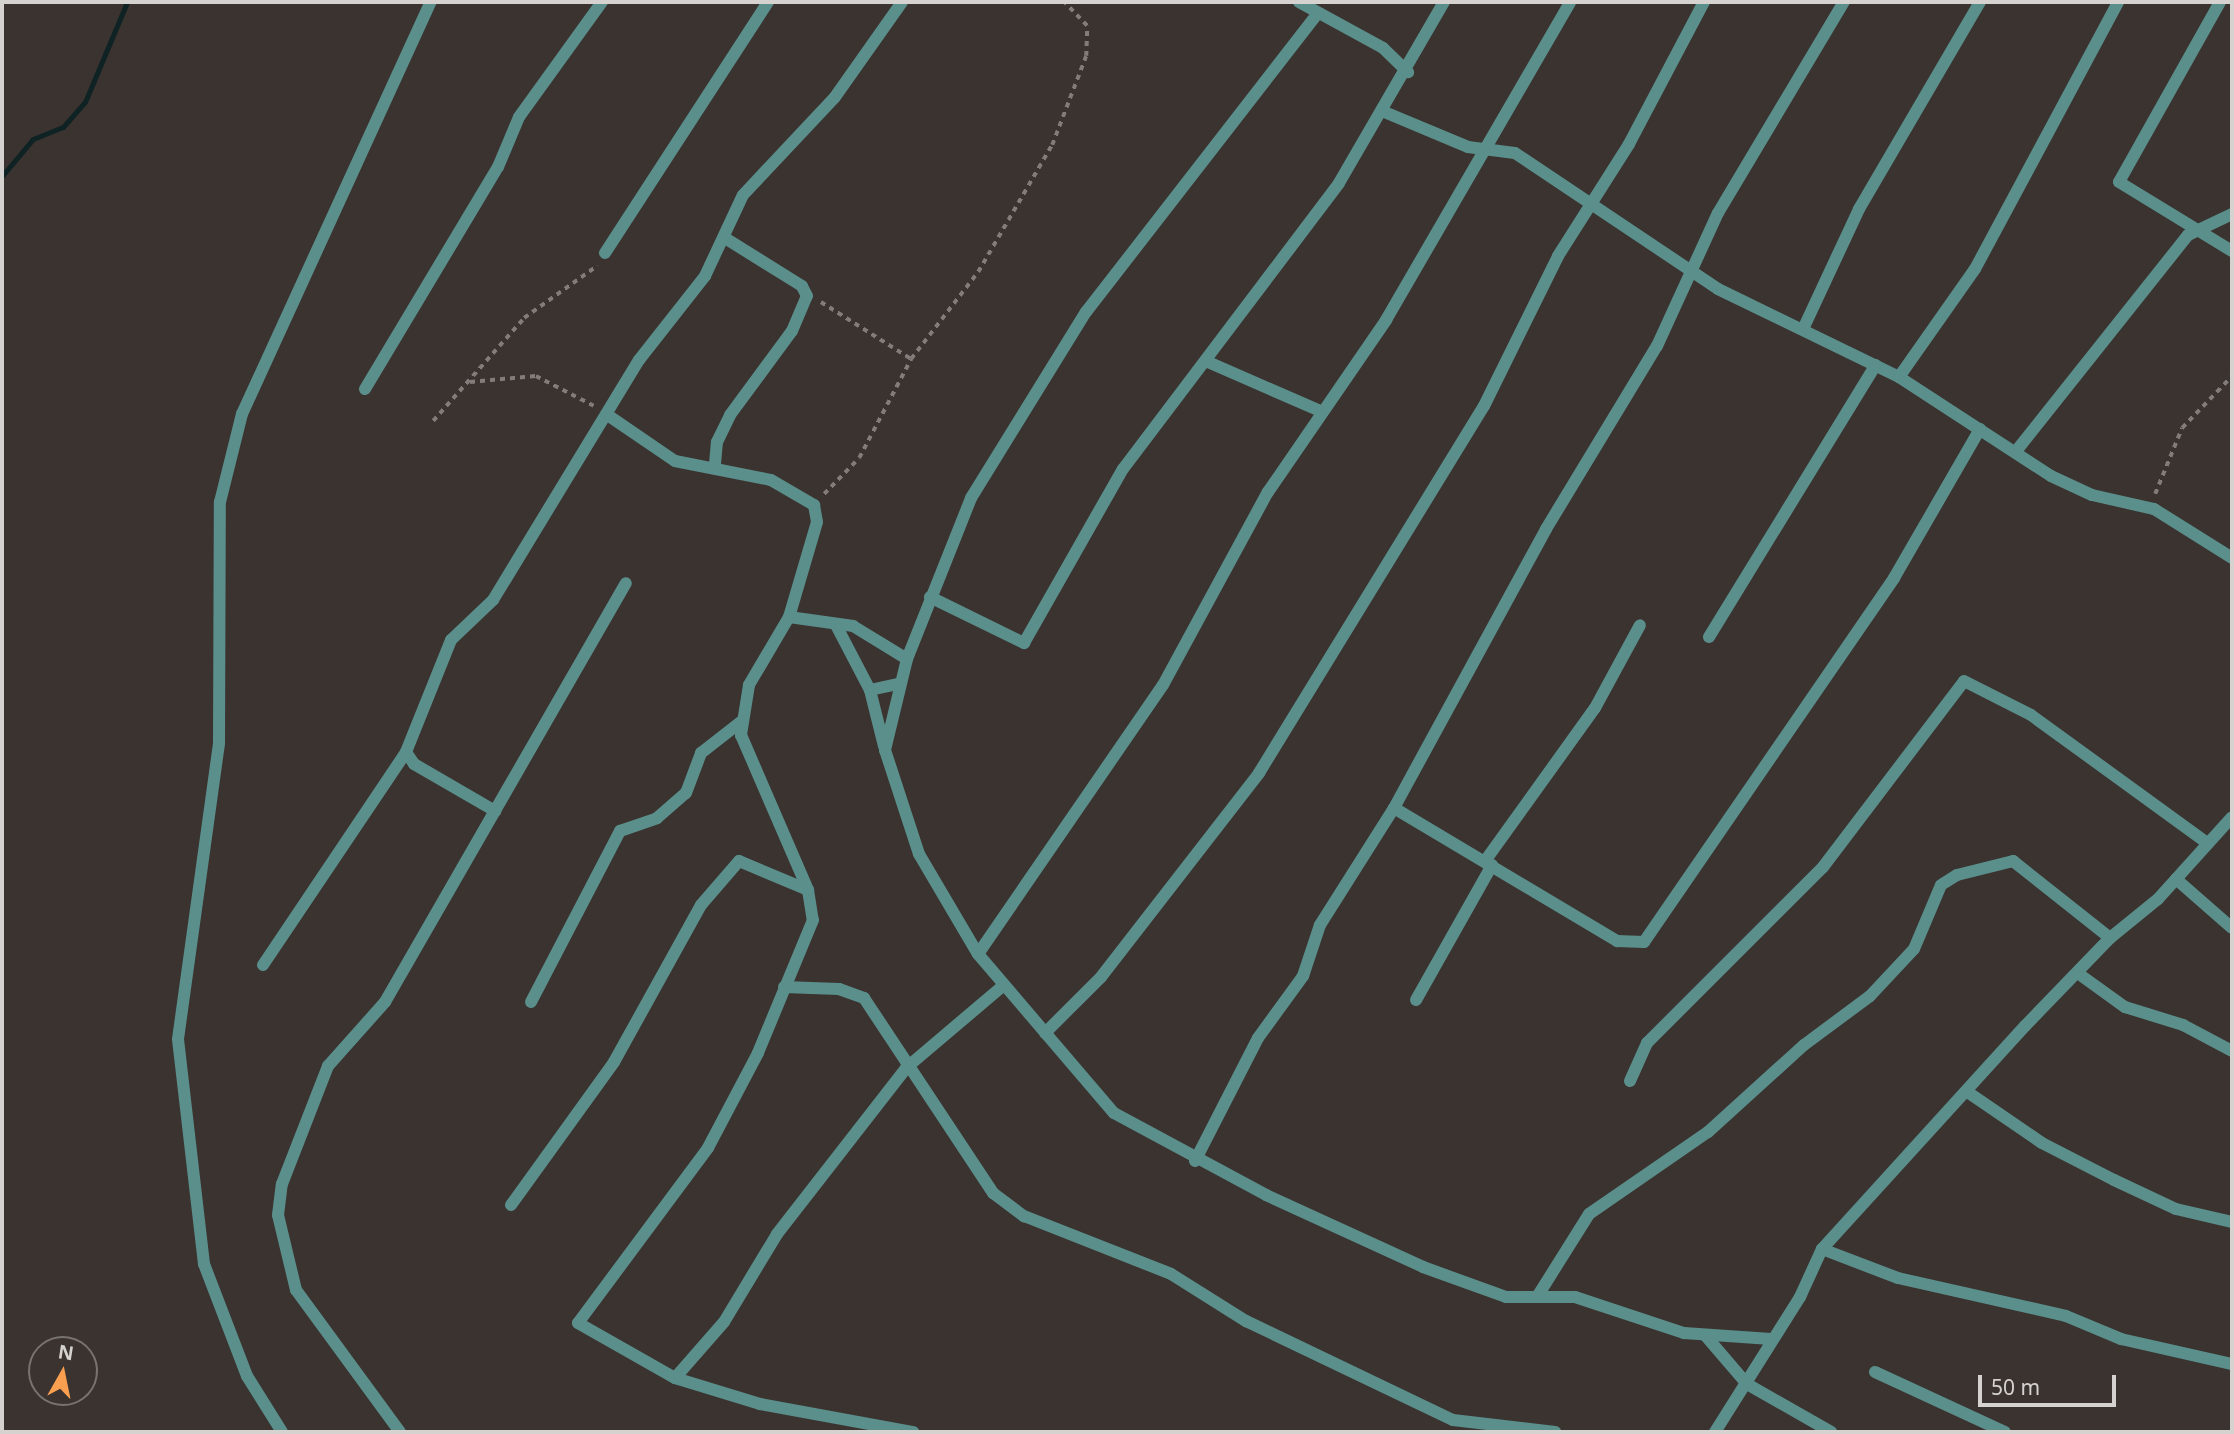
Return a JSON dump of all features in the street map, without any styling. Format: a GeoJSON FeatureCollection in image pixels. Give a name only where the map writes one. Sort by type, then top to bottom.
{"type":"FeatureCollection","features":[{"type":"Feature","properties":{"kind":"street"},"geometry":{"type":"LineString","coordinates":[[282,1432],[247,1376],[204,1264],[178,1039],[219,743],[220,502],[242,414],[424,8],[431,2]]}},
{"type":"Feature","properties":{"kind":"street"},"geometry":{"type":"LineString","coordinates":[[365,390],[498,167],[519,117],[601,2]]}},
{"type":"Feature","properties":{"kind":"street"},"geometry":{"type":"LineString","coordinates":[[605,253],[768,2]]}},
{"type":"Feature","properties":{"kind":"street"},"geometry":{"type":"LineString","coordinates":[[1299,2],[1383,48],[1408,72]]}},
{"type":"Feature","properties":{"kind":"street"},"geometry":{"type":"LineString","coordinates":[[930,597],[1024,643],[1123,469],[1208,362],[1339,183],[1408,72],[1444,2]]}},
{"type":"Feature","properties":{"kind":"street"},"geometry":{"type":"LineString","coordinates":[[978,954],[1163,685],[1320,411],[1386,320],[1489,148],[1570,2]]}},
{"type":"Feature","properties":{"kind":"street"},"geometry":{"type":"LineString","coordinates":[[1045,1033],[1101,977],[1259,773],[1458,450],[1558,256],[1592,204],[1704,2]]}},
{"type":"Feature","properties":{"kind":"street"},"geometry":{"type":"LineString","coordinates":[[1195,1161],[1258,1038],[1303,976],[1320,925],[1394,808],[1693,271],[1718,213],[1844,2]]}},
{"type":"Feature","properties":{"kind":"street"},"geometry":{"type":"LineString","coordinates":[[1804,327],[1859,209],[1980,2]]}},
{"type":"Feature","properties":{"kind":"street"},"geometry":{"type":"LineString","coordinates":[[1899,377],[1975,268],[2118,2]]}},
{"type":"Feature","properties":{"kind":"street"},"geometry":{"type":"LineString","coordinates":[[2220,2],[2119,182],[2198,226],[2232,251]]}},
{"type":"Feature","properties":{"kind":"street"},"geometry":{"type":"LineString","coordinates":[[263,965],[406,752],[451,640],[493,600],[555,492],[609,416],[639,360],[705,276],[725,239],[743,195],[835,97],[896,3]]}},
{"type":"Feature","properties":{"kind":"street"},"geometry":{"type":"LineString","coordinates":[[884,750],[898,684],[971,498],[1086,312],[1318,13]]}},
{"type":"Feature","properties":{"kind":"street"},"geometry":{"type":"LineString","coordinates":[[1382,111],[1468,147],[1515,153],[1693,271],[1899,377],[1980,429],[2092,495],[2154,509],[2232,558]]}},
{"type":"Feature","properties":{"kind":"street"},"geometry":{"type":"LineString","coordinates":[[2017,450],[2198,226],[2232,214]]}},
{"type":"Feature","properties":{"kind":"street"},"geometry":{"type":"LineString","coordinates":[[715,464],[717,442],[730,415],[792,331],[807,296],[802,285],[725,239]]}},
{"type":"Feature","properties":{"kind":"street"},"geometry":{"type":"LineString","coordinates":[[1208,362],[1320,411]]}},
{"type":"Feature","properties":{"kind":"street"},"geometry":{"type":"LineString","coordinates":[[1709,637],[1876,365]]}},
{"type":"Feature","properties":{"kind":"street"},"geometry":{"type":"LineString","coordinates":[[609,416],[675,461],[715,464],[783,485],[814,505],[817,522],[789,617],[749,685],[742,720],[753,774],[808,890],[813,920],[758,1053],[708,1148],[578,1323],[674,1378],[760,1404],[913,1432]]}},
{"type":"Feature","properties":{"kind":"street"},"geometry":{"type":"LineString","coordinates":[[1394,808],[1617,941],[1644,942],[1894,578],[1980,429]]}},
{"type":"Feature","properties":{"kind":"street"},"geometry":{"type":"LineString","coordinates":[[400,1432],[296,1290],[278,1215],[282,1184],[328,1066],[385,1002],[626,583]]}},
{"type":"Feature","properties":{"kind":"street"},"geometry":{"type":"LineString","coordinates":[[789,617],[853,626],[907,659]]}},
{"type":"Feature","properties":{"kind":"street"},"geometry":{"type":"LineString","coordinates":[[835,625],[870,690],[884,750],[919,854],[978,954],[1114,1113],[1195,1161],[1423,1267],[1506,1297],[1576,1297],[1705,1335],[1771,1339]]}},
{"type":"Feature","properties":{"kind":"street"},"geometry":{"type":"LineString","coordinates":[[1416,1000],[1488,863],[1595,708],[1640,625]]}},
{"type":"Feature","properties":{"kind":"street"},"geometry":{"type":"LineString","coordinates":[[1630,1081],[1647,1043],[1823,867],[1964,681],[2031,715],[2207,843]]}},
{"type":"Feature","properties":{"kind":"street"},"geometry":{"type":"LineString","coordinates":[[870,690],[898,684]]}},
{"type":"Feature","properties":{"kind":"street"},"geometry":{"type":"LineString","coordinates":[[531,1002],[620,831],[657,818],[686,793],[701,753],[742,720]]}},
{"type":"Feature","properties":{"kind":"street"},"geometry":{"type":"LineString","coordinates":[[406,752],[414,764],[495,811]]}},
{"type":"Feature","properties":{"kind":"street"},"geometry":{"type":"LineString","coordinates":[[1715,1432],[1747,1384],[1822,1249],[2110,938],[2176,879],[2232,817]]}},
{"type":"Feature","properties":{"kind":"street"},"geometry":{"type":"LineString","coordinates":[[1537,1297],[1589,1214],[1708,1132],[1804,1045],[1870,996],[1914,948],[1941,886],[1957,875],[2013,861],[2110,938]]}},
{"type":"Feature","properties":{"kind":"street"},"geometry":{"type":"LineString","coordinates":[[511,1205],[614,1062],[701,905],[739,862],[808,890]]}},
{"type":"Feature","properties":{"kind":"street"},"geometry":{"type":"LineString","coordinates":[[2176,879],[2232,928]]}},
{"type":"Feature","properties":{"kind":"street"},"geometry":{"type":"LineString","coordinates":[[2079,974],[2125,1007],[2183,1025],[2232,1051]]}},
{"type":"Feature","properties":{"kind":"street"},"geometry":{"type":"LineString","coordinates":[[674,1378],[724,1322],[777,1234],[833,1169],[906,1068],[1004,985]]}},
{"type":"Feature","properties":{"kind":"street"},"geometry":{"type":"LineString","coordinates":[[784,987],[839,989],[864,998],[906,1068],[993,1193],[1024,1216],[1171,1274],[1246,1321],[1453,1420],[1555,1432]]}},
{"type":"Feature","properties":{"kind":"street"},"geometry":{"type":"LineString","coordinates":[[1969,1093],[2042,1143],[2114,1180],[2176,1209],[2232,1222]]}},
{"type":"Feature","properties":{"kind":"street"},"geometry":{"type":"LineString","coordinates":[[1822,1249],[1898,1278],[2066,1316],[2122,1339],[2232,1364]]}},
{"type":"Feature","properties":{"kind":"street"},"geometry":{"type":"LineString","coordinates":[[1705,1335],[1747,1384],[1831,1432]]}},
{"type":"Feature","properties":{"kind":"street"},"geometry":{"type":"LineString","coordinates":[[1875,1372],[2005,1432]]}},
{"type":"Feature","properties":{"kind":"path"},"geometry":{"type":"LineString","coordinates":[[814,505],[859,458],[911,359],[994,248],[1070,104],[1086,55],[1087,26],[1064,2]]}},
{"type":"Feature","properties":{"kind":"path"},"geometry":{"type":"LineString","coordinates":[[433,421],[524,318],[551,293],[593,272],[605,253]]}},
{"type":"Feature","properties":{"kind":"path"},"geometry":{"type":"LineString","coordinates":[[807,296],[911,359]]}},
{"type":"Feature","properties":{"kind":"path"},"geometry":{"type":"LineString","coordinates":[[468,382],[536,376],[609,416]]}},
{"type":"Feature","properties":{"kind":"path"},"geometry":{"type":"LineString","coordinates":[[2154,509],[2156,483],[2182,428],[2232,376]]}},
{"type":"Feature","properties":{"kind":"waterway"},"geometry":{"type":"LineString","coordinates":[[2,176],[33,139],[63,127],[85,102],[127,2]]}}]}
